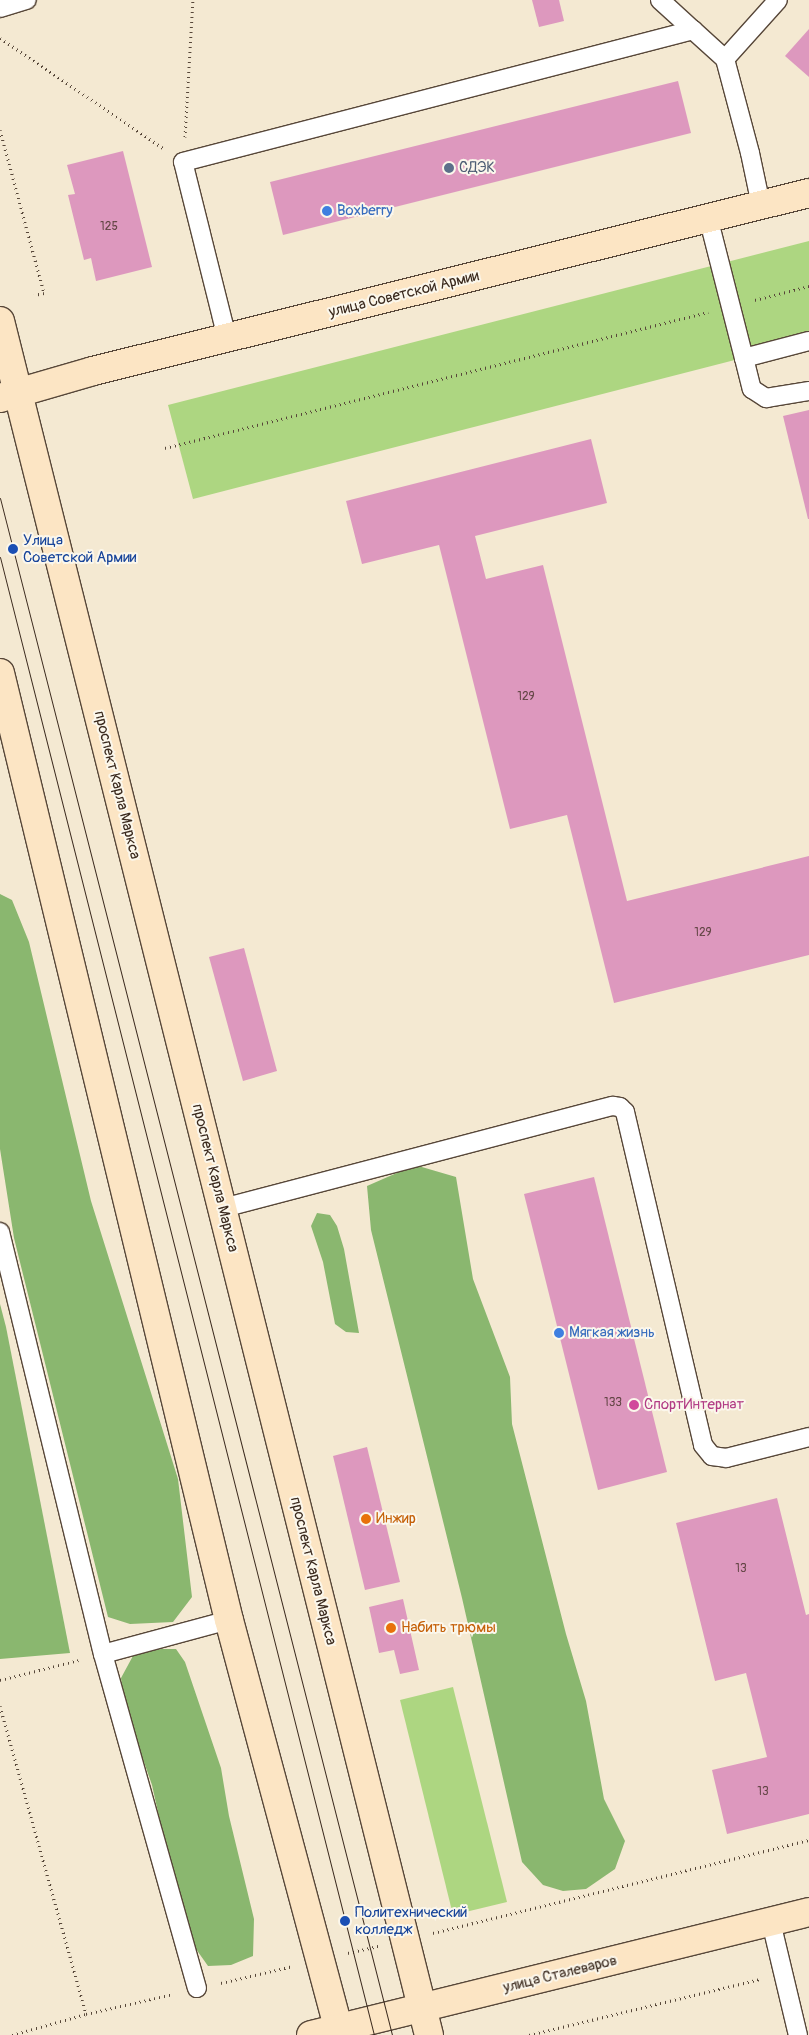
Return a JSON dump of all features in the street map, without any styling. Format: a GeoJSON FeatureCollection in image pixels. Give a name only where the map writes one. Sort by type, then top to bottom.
{"type":"FeatureCollection","features":[{"type":"Feature","properties":{"kind":"main road","name":"улица Советской Армии"},"geometry":{"type":"LineString","coordinates":[[9,395],[93,371],[809,193]]}},
{"type":"Feature","properties":{"kind":"main road","name":"проспект Карла Маркса"},"geometry":{"type":"LineString","coordinates":[[0,320],[9,395],[223,1208],[428,2035]]}},
{"type":"Feature","properties":{"kind":"main road"},"geometry":{"type":"LineString","coordinates":[[0,673],[229,1620],[339,2031]]}},
{"type":"Feature","properties":{"kind":"main road","name":"улица Сталеваров"},"geometry":{"type":"LineString","coordinates":[[311,2035],[339,2031],[422,2008],[809,1912]]}},
{"type":"Feature","properties":{"kind":"lane"},"geometry":{"type":"LineString","coordinates":[[0,8],[27,0]]}},
{"type":"Feature","properties":{"kind":"lane"},"geometry":{"type":"LineString","coordinates":[[660,0],[725,58],[750,153],[761,204]]}},
{"type":"Feature","properties":{"kind":"lane"},"geometry":{"type":"LineString","coordinates":[[725,58],[778,0]]}},
{"type":"Feature","properties":{"kind":"lane"},"geometry":{"type":"LineString","coordinates":[[227,338],[183,162],[693,30]]}},
{"type":"Feature","properties":{"kind":"lane"},"geometry":{"type":"LineString","coordinates":[[708,217],[752,389],[766,398],[809,391]]}},
{"type":"Feature","properties":{"kind":"lane"},"geometry":{"type":"LineString","coordinates":[[744,358],[809,341]]}},
{"type":"Feature","properties":{"kind":"lane"},"geometry":{"type":"LineString","coordinates":[[223,1208],[613,1106],[620,1107],[625,1112],[703,1445],[712,1456],[726,1458],[809,1437]]}},
{"type":"Feature","properties":{"kind":"lane"},"geometry":{"type":"LineString","coordinates":[[0,1232],[103,1654],[198,1988]]}},
{"type":"Feature","properties":{"kind":"lane"},"geometry":{"type":"LineString","coordinates":[[103,1654],[229,1620]]}},
{"type":"Feature","properties":{"kind":"lane"},"geometry":{"type":"LineString","coordinates":[[771,1922],[798,2035]]}},
{"type":"Feature","properties":{"kind":"path"},"geometry":{"type":"LineString","coordinates":[[183,162],[193,0]]}},
{"type":"Feature","properties":{"kind":"path"},"geometry":{"type":"LineString","coordinates":[[0,38],[183,162]]}},
{"type":"Feature","properties":{"kind":"path"},"geometry":{"type":"LineString","coordinates":[[0,130],[44,293],[34,295]]}},
{"type":"Feature","properties":{"kind":"path"},"geometry":{"type":"LineString","coordinates":[[165,448],[809,286]]}},
{"type":"Feature","properties":{"kind":"path"},"geometry":{"type":"LineString","coordinates":[[0,1680],[103,1654]]}},
{"type":"Feature","properties":{"kind":"path"},"geometry":{"type":"LineString","coordinates":[[0,1706],[86,2014]]}},
{"type":"Feature","properties":{"kind":"path"},"geometry":{"type":"LineString","coordinates":[[529,2035],[783,1973]]}},
{"type":"Feature","properties":{"kind":"green space"},"geometry":{"type":"Polygon","coordinates":[[[809,241],[809,341],[193,499],[168,405],[809,241]]]}},
{"type":"Feature","properties":{"kind":"green space"},"geometry":{"type":"Polygon","coordinates":[[[0,894],[12,900],[29,942],[91,1201],[178,1479],[192,1597],[173,1622],[130,1624],[108,1617],[14,1238],[0,1149],[0,894]]]}},
{"type":"Feature","properties":{"kind":"green space"},"geometry":{"type":"Polygon","coordinates":[[[415,1165],[456,1177],[473,1279],[510,1377],[512,1424],[566,1634],[586,1701],[604,1799],[625,1841],[615,1869],[586,1889],[563,1891],[543,1885],[522,1862],[462,1598],[371,1230],[367,1186],[415,1165]]]}},
{"type":"Feature","properties":{"kind":"green space"},"geometry":{"type":"Polygon","coordinates":[[[317,1213],[330,1215],[337,1226],[344,1249],[359,1333],[346,1332],[335,1324],[323,1262],[311,1226],[317,1213]]]}},
{"type":"Feature","properties":{"kind":"green space"},"geometry":{"type":"Polygon","coordinates":[[[0,1304],[6,1327],[70,1653],[0,1659],[0,1304]]]}},
{"type":"Feature","properties":{"kind":"green space"},"geometry":{"type":"Polygon","coordinates":[[[161,1649],[176,1649],[185,1662],[221,1768],[229,1816],[254,1919],[253,1956],[231,1965],[208,1966],[196,1949],[167,1853],[152,1785],[124,1705],[121,1678],[134,1654],[161,1649]]]}},
{"type":"Feature","properties":{"kind":"green space"},"geometry":{"type":"Polygon","coordinates":[[[453,1687],[507,1902],[453,1915],[400,1700],[453,1687]]]}},
{"type":"Feature","properties":{"kind":"building"},"geometry":{"type":"Polygon","coordinates":[[[532,0],[559,0],[564,21],[539,27],[532,0]]]}},
{"type":"Feature","properties":{"kind":"building"},"geometry":{"type":"Polygon","coordinates":[[[809,29],[809,77],[785,56],[809,29]]]}},
{"type":"Feature","properties":{"kind":"building"},"geometry":{"type":"Polygon","coordinates":[[[678,81],[691,133],[283,235],[270,182],[678,81]]]}},
{"type":"Feature","properties":{"kind":"building"},"geometry":{"type":"Polygon","coordinates":[[[123,151],[152,267],[96,281],[91,258],[84,260],[68,195],[75,194],[67,165],[123,151]]]}},
{"type":"Feature","properties":{"kind":"building"},"geometry":{"type":"Polygon","coordinates":[[[809,410],[809,519],[808,519],[783,416],[809,410]]]}},
{"type":"Feature","properties":{"kind":"building"},"geometry":{"type":"Polygon","coordinates":[[[591,439],[607,503],[475,536],[486,579],[543,565],[627,901],[809,856],[809,955],[614,1003],[567,815],[510,829],[439,545],[362,564],[346,501],[591,439]]]}},
{"type":"Feature","properties":{"kind":"building"},"geometry":{"type":"Polygon","coordinates":[[[244,948],[277,1071],[243,1081],[209,957],[244,948]]]}},
{"type":"Feature","properties":{"kind":"building"},"geometry":{"type":"Polygon","coordinates":[[[594,1177],[667,1472],[598,1490],[524,1194],[594,1177]]]}},
{"type":"Feature","properties":{"kind":"building","name":"Инжир"},"geometry":{"type":"Polygon","coordinates":[[[367,1447],[400,1582],[365,1590],[333,1456],[367,1447]]]}},
{"type":"Feature","properties":{"kind":"building"},"geometry":{"type":"Polygon","coordinates":[[[777,1498],[806,1615],[809,1614],[809,1814],[727,1834],[712,1770],[767,1757],[746,1673],[715,1681],[676,1523],[777,1498]]]}},
{"type":"Feature","properties":{"kind":"building","name":"Набить трюмы"},"geometry":{"type":"Polygon","coordinates":[[[403,1599],[419,1670],[400,1674],[394,1650],[379,1653],[369,1607],[403,1599]]]}},
{"type":"Feature","properties":{"kind":"tram line"},"geometry":{"type":"LineString","coordinates":[[0,498],[392,2035]]}},
{"type":"Feature","properties":{"kind":"tram line"},"geometry":{"type":"LineString","coordinates":[[0,557],[374,2035]]}},
{"type":"Feature","properties":{"kind":"place","name":"СДЭК"},"geometry":{"type":"Point","coordinates":[449,168]}},
{"type":"Feature","properties":{"kind":"place","name":"Boxberry"},"geometry":{"type":"Point","coordinates":[327,211]}},
{"type":"Feature","properties":{"kind":"place","name":"Улица Советской Армии"},"geometry":{"type":"Point","coordinates":[13,549]}},
{"type":"Feature","properties":{"kind":"place","name":"Мягкая жизнь"},"geometry":{"type":"Point","coordinates":[559,1333]}},
{"type":"Feature","properties":{"kind":"place","name":"СпортИнтернат"},"geometry":{"type":"Point","coordinates":[634,1405]}},
{"type":"Feature","properties":{"kind":"place","name":"Инжир"},"geometry":{"type":"Point","coordinates":[366,1519]}},
{"type":"Feature","properties":{"kind":"place","name":"Набить трюмы"},"geometry":{"type":"Point","coordinates":[391,1628]}},
{"type":"Feature","properties":{"kind":"place","name":"Политехнический колледж"},"geometry":{"type":"Point","coordinates":[345,1921]}}]}
